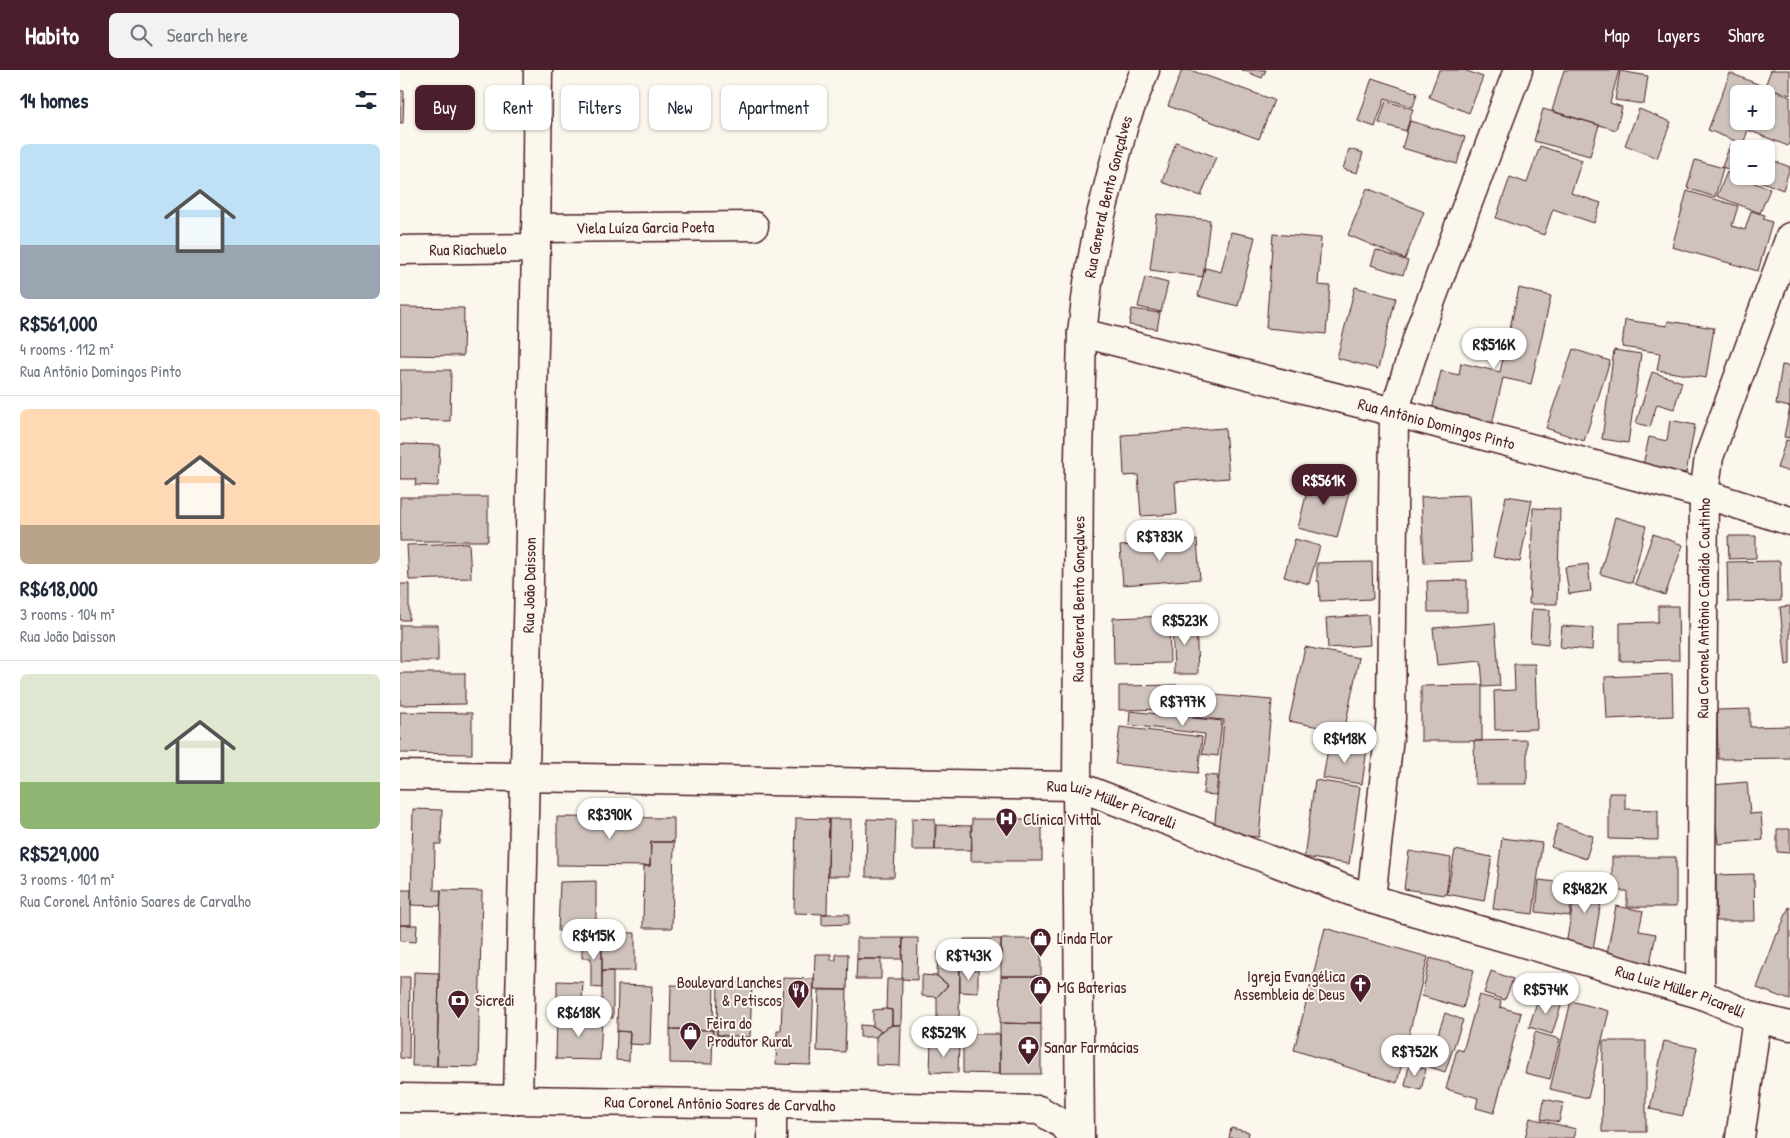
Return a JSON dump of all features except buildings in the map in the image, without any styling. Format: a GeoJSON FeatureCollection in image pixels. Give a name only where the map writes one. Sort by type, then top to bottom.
{"type":"FeatureCollection","features":[{"type":"Feature","properties":{"kind":"street","name":"Rua João Daisson"},"geometry":{"type":"LineString","coordinates":[[518,1100],[538,70]]}},
{"type":"Feature","properties":{"kind":"street","name":"Rua General Bento Gonçalves"},"geometry":{"type":"LineString","coordinates":[[1080,1138],[1077,786],[1079,458],[1082,333],[1088,283],[1101,214],[1124,124],[1145,70]]}},
{"type":"Feature","properties":{"kind":"street"},"geometry":{"type":"LineString","coordinates":[[1371,899],[1391,719],[1394,412],[1421,327],[1518,70]]}},
{"type":"Feature","properties":{"kind":"street","name":"Viela Luíza Garcia Poeta"},"geometry":{"type":"LineString","coordinates":[[536,238],[754,226]]}},
{"type":"Feature","properties":{"kind":"street","name":"Rua Coronel Antônio Cândido Coutinho"},"geometry":{"type":"LineString","coordinates":[[1700,994],[1704,494],[1709,457],[1790,237]]}},
{"type":"Feature","properties":{"kind":"street","name":"Rua Riachuelo"},"geometry":{"type":"LineString","coordinates":[[400,250],[536,238]]}},
{"type":"Feature","properties":{"kind":"street","name":"Rua Antônio Domingos Pinto"},"geometry":{"type":"LineString","coordinates":[[1082,333],[1394,412],[1704,494],[1790,521]]}},
{"type":"Feature","properties":{"kind":"street","name":"Rua Luiz Müller Picarelli"},"geometry":{"type":"LineString","coordinates":[[400,775],[1077,786],[1371,899],[1700,994],[1757,1018],[1790,1026]]}},
{"type":"Feature","properties":{"kind":"street"},"geometry":{"type":"LineString","coordinates":[[1740,1138],[1757,1018]]}},
{"type":"Feature","properties":{"kind":"street","name":"Rua Coronel Antônio Soares de Carvalho"},"geometry":{"type":"LineString","coordinates":[[1039,1110],[1063,1097],[1079,1077]]}},
{"type":"Feature","properties":{"kind":"street","name":"Rua Coronel Antônio Soares de Carvalho"},"geometry":{"type":"LineString","coordinates":[[400,1098],[1039,1110],[1064,1124],[1074,1138]]}},
{"type":"Feature","properties":{"kind":"street"},"geometry":{"type":"LineString","coordinates":[[772,1104],[772,1138]]}},
{"type":"Feature","properties":{"kind":"place","name":"Clínica Vittal"},"geometry":{"type":"Point","coordinates":[1007,838]}},
{"type":"Feature","properties":{"kind":"place","name":"Linda Flor"},"geometry":{"type":"Point","coordinates":[1041,957]}},
{"type":"Feature","properties":{"kind":"place","name":"Igreja Evangélica Assembleia de Deus"},"geometry":{"type":"Point","coordinates":[1361,1004]}},
{"type":"Feature","properties":{"kind":"place","name":"MG Baterias"},"geometry":{"type":"Point","coordinates":[1041,1006]}},
{"type":"Feature","properties":{"kind":"place","name":"Boulevard Lanches & Petiscos"},"geometry":{"type":"Point","coordinates":[798,1010]}},
{"type":"Feature","properties":{"kind":"place","name":"Sicredi"},"geometry":{"type":"Point","coordinates":[459,1019]}},
{"type":"Feature","properties":{"kind":"place","name":"Feira do Produtor Rural"},"geometry":{"type":"Point","coordinates":[691,1051]}},
{"type":"Feature","properties":{"kind":"place","name":"Sanar Farmácias"},"geometry":{"type":"Point","coordinates":[1028,1066]}}]}
